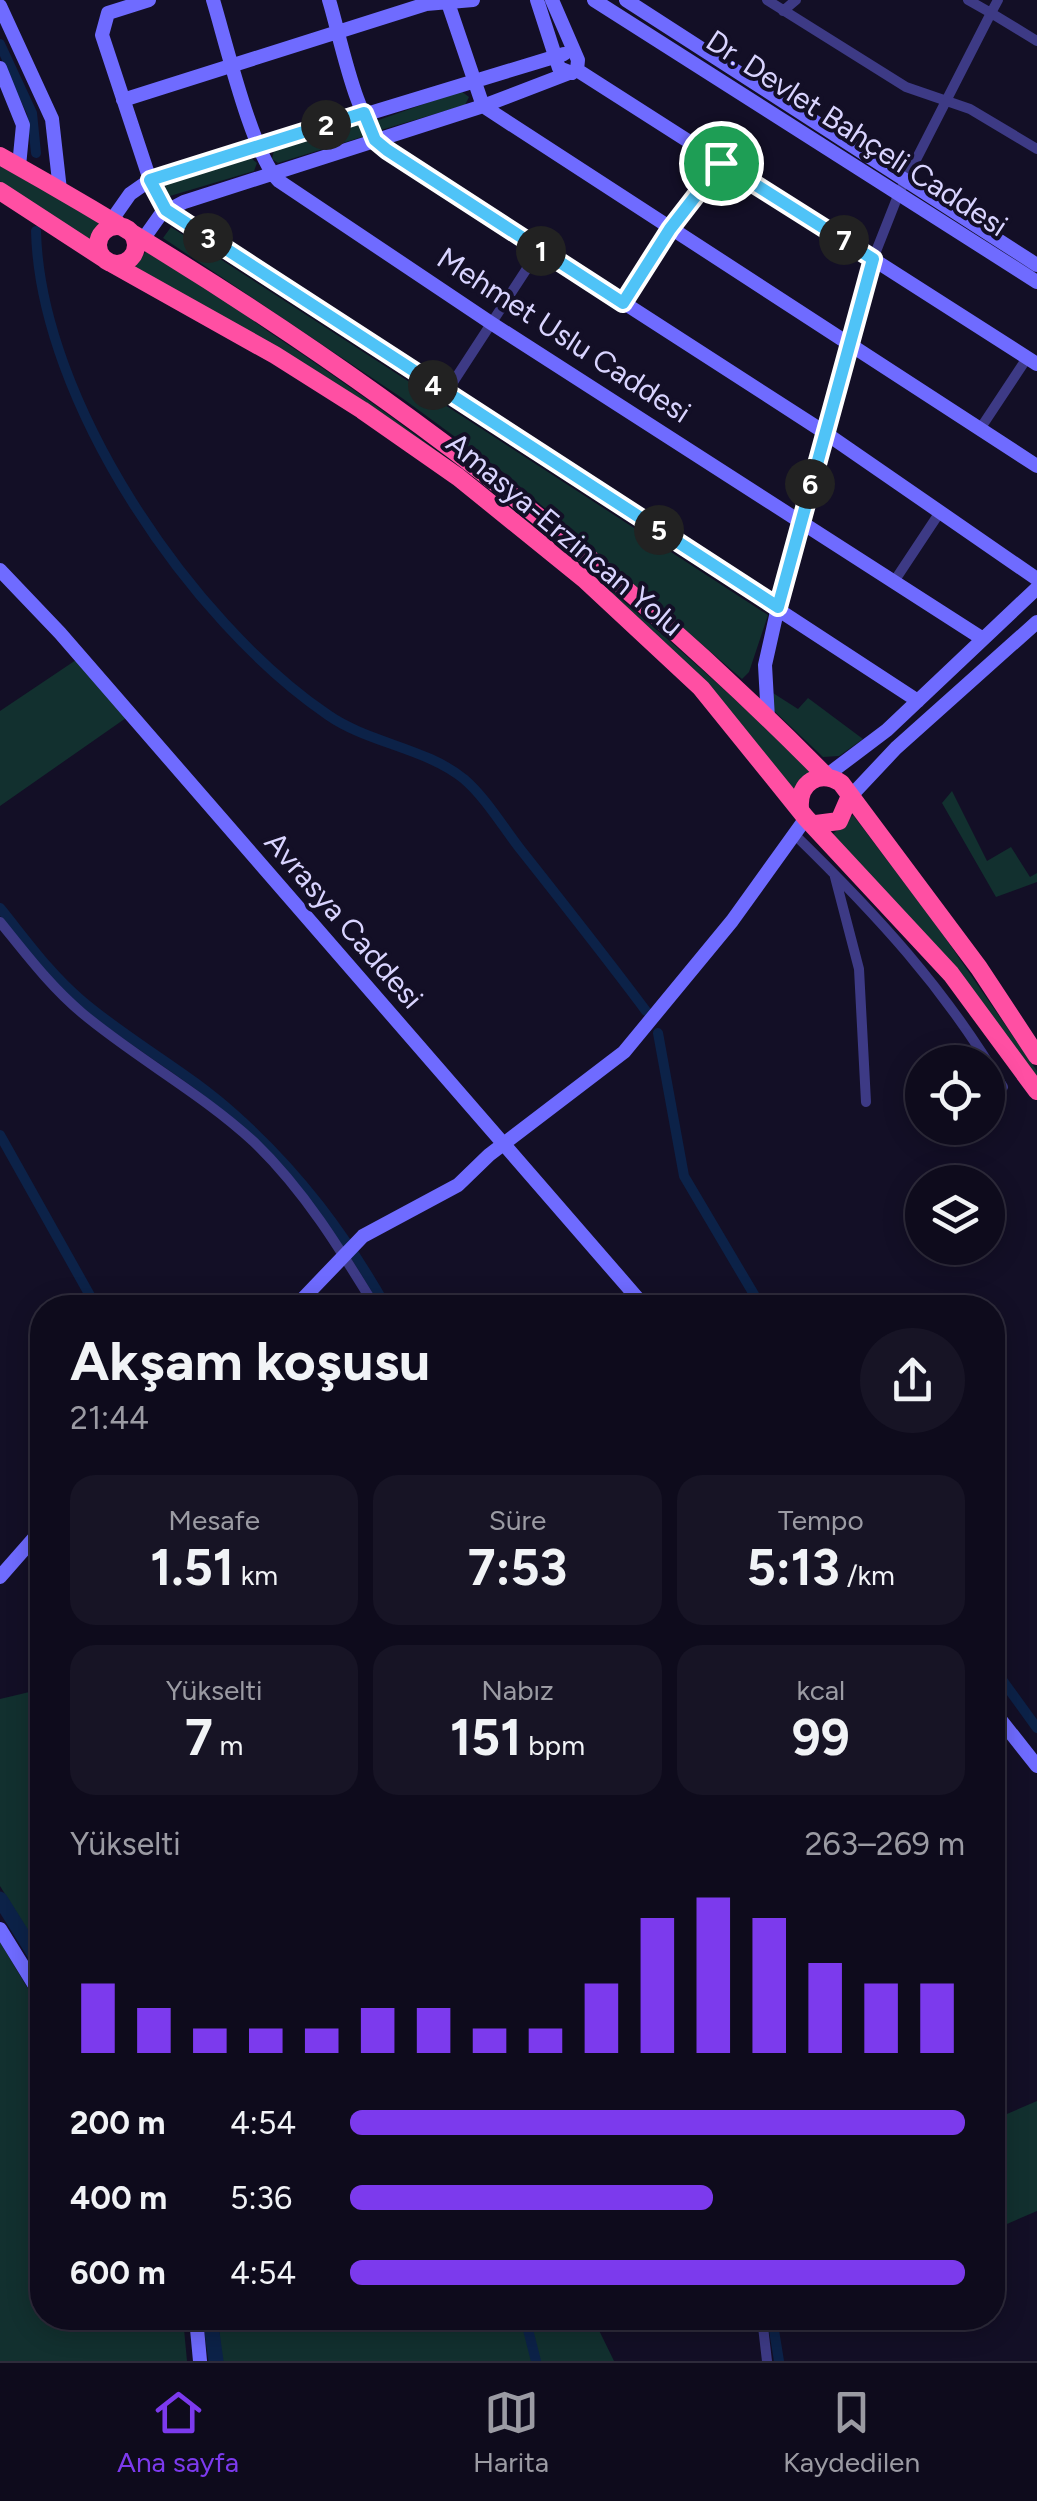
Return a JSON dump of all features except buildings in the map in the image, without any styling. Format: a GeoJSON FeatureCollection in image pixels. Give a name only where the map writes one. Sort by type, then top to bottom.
{"type":"FeatureCollection","features":[{"type":"Feature","properties":{"kind":"highway","name":"Amasya-Erzincan Yolu"},"geometry":{"type":"LineString","coordinates":[[0,156],[60,190],[460,453],[553,526],[768,718],[826,776]]}},
{"type":"Feature","properties":{"kind":"highway","name":"Amasya-Erzincan Yolu"},"geometry":{"type":"LineString","coordinates":[[0,191],[109,262],[307,375],[489,501],[658,644],[701,688],[807,817],[952,974],[1037,1091]]}},
{"type":"Feature","properties":{"kind":"highway"},"geometry":{"type":"LineString","coordinates":[[124,234],[120,263],[109,262],[98,248],[124,234]]}},
{"type":"Feature","properties":{"kind":"highway"},"geometry":{"type":"LineString","coordinates":[[848,798],[839,821],[807,817],[804,786],[826,776],[841,783],[848,798],[942,918],[1037,1056]]}},
{"type":"Feature","properties":{"kind":"street"},"geometry":{"type":"LineString","coordinates":[[149,0],[108,13],[102,24],[104,46],[150,180],[166,210],[918,700]]}},
{"type":"Feature","properties":{"kind":"street"},"geometry":{"type":"LineString","coordinates":[[212,0],[270,173]]}},
{"type":"Feature","properties":{"kind":"street"},"geometry":{"type":"LineString","coordinates":[[329,0],[375,140],[824,432],[1037,579]]}},
{"type":"Feature","properties":{"kind":"street"},"geometry":{"type":"LineString","coordinates":[[123,100],[432,2],[473,0]]}},
{"type":"Feature","properties":{"kind":"street"},"geometry":{"type":"LineString","coordinates":[[537,0],[567,62],[1032,361],[980,428]]}},
{"type":"Feature","properties":{"kind":"street"},"geometry":{"type":"LineString","coordinates":[[552,0],[567,62]]}},
{"type":"Feature","properties":{"kind":"street","name":"Dr. Devlet Bahçeli Caddesi"},"geometry":{"type":"LineString","coordinates":[[594,0],[1037,264]]}},
{"type":"Feature","properties":{"kind":"street","name":"Dr. Devlet Bahçeli Caddesi"},"geometry":{"type":"LineString","coordinates":[[626,0],[903,186],[1037,282]]}},
{"type":"Feature","properties":{"kind":"street"},"geometry":{"type":"LineString","coordinates":[[767,0],[906,87],[978,113],[1037,148]]}},
{"type":"Feature","properties":{"kind":"street"},"geometry":{"type":"LineString","coordinates":[[783,10],[796,0]]}},
{"type":"Feature","properties":{"kind":"street"},"geometry":{"type":"LineString","coordinates":[[968,0],[1037,40]]}},
{"type":"Feature","properties":{"kind":"street"},"geometry":{"type":"LineString","coordinates":[[768,718],[765,665],[778,607],[873,259],[903,186],[998,0]]}},
{"type":"Feature","properties":{"kind":"street"},"geometry":{"type":"LineString","coordinates":[[448,2],[484,106],[1037,466]]}},
{"type":"Feature","properties":{"kind":"street"},"geometry":{"type":"LineString","coordinates":[[0,6],[52,119],[60,190]]}},
{"type":"Feature","properties":{"kind":"street"},"geometry":{"type":"LineString","coordinates":[[124,234],[130,194],[150,180],[473,81],[567,62]]}},
{"type":"Feature","properties":{"kind":"street"},"geometry":{"type":"LineString","coordinates":[[124,234],[166,210],[270,173],[484,106],[567,62]]}},
{"type":"Feature","properties":{"kind":"street"},"geometry":{"type":"LineString","coordinates":[[0,68],[23,125],[18,166]]}},
{"type":"Feature","properties":{"kind":"street"},"geometry":{"type":"LineString","coordinates":[[623,303],[670,229],[721,163]]}},
{"type":"Feature","properties":{"kind":"street","name":"Mehmet Uslu Caddesi"},"geometry":{"type":"LineString","coordinates":[[270,173],[491,323],[983,638]]}},
{"type":"Feature","properties":{"kind":"street"},"geometry":{"type":"LineString","coordinates":[[446,393],[539,250]]}},
{"type":"Feature","properties":{"kind":"street"},"geometry":{"type":"LineString","coordinates":[[895,580],[940,512]]}},
{"type":"Feature","properties":{"kind":"street","name":"Avrasya Caddesi"},"geometry":{"type":"LineString","coordinates":[[0,570],[635,1295]]}},
{"type":"Feature","properties":{"kind":"street"},"geometry":{"type":"LineString","coordinates":[[826,776],[918,700],[1034,594]]}},
{"type":"Feature","properties":{"kind":"street"},"geometry":{"type":"LineString","coordinates":[[848,798],[896,748],[1037,622]]}},
{"type":"Feature","properties":{"kind":"street"},"geometry":{"type":"LineString","coordinates":[[741,694],[765,665]]}},
{"type":"Feature","properties":{"kind":"street"},"geometry":{"type":"LineString","coordinates":[[306,1295],[364,1236],[458,1186],[503,1144],[600,1073],[638,1038],[807,817]]}},
{"type":"Feature","properties":{"kind":"street"},"geometry":{"type":"LineString","coordinates":[[794,834],[951,1002],[977,1045]]}},
{"type":"Feature","properties":{"kind":"street"},"geometry":{"type":"LineString","coordinates":[[831,870],[845,904],[860,969],[866,1102]]}},
{"type":"Feature","properties":{"kind":"street"},"geometry":{"type":"LineString","coordinates":[[0,922],[46,979],[85,1016],[190,1090],[274,1162],[344,1254],[368,1295]]}},
{"type":"Feature","properties":{"kind":"street"},"geometry":{"type":"LineString","coordinates":[[0,1577],[30,1543]]}},
{"type":"Feature","properties":{"kind":"street"},"geometry":{"type":"LineString","coordinates":[[1005,1725],[1037,1766]]}},
{"type":"Feature","properties":{"kind":"street"},"geometry":{"type":"LineString","coordinates":[[0,1929],[30,1978]]}},
{"type":"Feature","properties":{"kind":"street"},"geometry":{"type":"LineString","coordinates":[[197,2330],[200,2361]]}},
{"type":"Feature","properties":{"kind":"street"},"geometry":{"type":"LineString","coordinates":[[763,2330],[767,2361]]}},
{"type":"Feature","properties":{"kind":"green space"},"geometry":{"type":"Polygon","coordinates":[[[461,91],[469,97],[465,105],[381,130],[373,122],[461,91]]]}},
{"type":"Feature","properties":{"kind":"green space"},"geometry":{"type":"Polygon","coordinates":[[[358,124],[365,130],[362,137],[278,163],[272,159],[274,150],[358,124]]]}},
{"type":"Feature","properties":{"kind":"green space"},"geometry":{"type":"Polygon","coordinates":[[[250,157],[257,163],[254,171],[170,196],[164,193],[166,183],[250,157]]]}},
{"type":"Feature","properties":{"kind":"green space"},"geometry":{"type":"Polygon","coordinates":[[[0,166],[100,222],[89,241],[0,182],[0,166]]]}},
{"type":"Feature","properties":{"kind":"green space"},"geometry":{"type":"Polygon","coordinates":[[[171,227],[768,615],[749,672],[742,679],[503,472],[402,398],[163,238],[171,227]]]}},
{"type":"Feature","properties":{"kind":"green space"},"geometry":{"type":"Polygon","coordinates":[[[146,251],[192,276],[484,487],[685,654],[814,772],[795,790],[547,540],[134,268],[146,251]]]}},
{"type":"Feature","properties":{"kind":"green space"},"geometry":{"type":"Polygon","coordinates":[[[76,660],[126,718],[0,806],[0,711],[76,660]]]}},
{"type":"Feature","properties":{"kind":"green space"},"geometry":{"type":"Polygon","coordinates":[[[773,693],[798,709],[808,698],[863,739],[839,756],[823,757],[772,709],[773,693]]]}},
{"type":"Feature","properties":{"kind":"green space"},"geometry":{"type":"Polygon","coordinates":[[[952,791],[987,861],[1011,847],[1030,877],[1037,873],[1037,882],[996,897],[942,803],[952,791]]]}},
{"type":"Feature","properties":{"kind":"green space"},"geometry":{"type":"Polygon","coordinates":[[[853,815],[935,923],[1037,1071],[1037,1081],[958,969],[832,835],[853,815]]]}},
{"type":"Feature","properties":{"kind":"green space"},"geometry":{"type":"Polygon","coordinates":[[[30,1692],[30,1934],[0,1886],[0,1699],[30,1692]]]}},
{"type":"Feature","properties":{"kind":"green space"},"geometry":{"type":"Polygon","coordinates":[[[0,1942],[30,1992],[30,2330],[184,2330],[187,2361],[0,2361],[0,1942]]]}},
{"type":"Feature","properties":{"kind":"green space"},"geometry":{"type":"Polygon","coordinates":[[[1037,2101],[1037,2211],[1005,2225],[1005,2115],[1037,2101]]]}},
{"type":"Feature","properties":{"kind":"green space"},"geometry":{"type":"Polygon","coordinates":[[[219,2330],[599,2330],[614,2361],[222,2361],[219,2330]]]}},
{"type":"Feature","properties":{"kind":"waterway"},"geometry":{"type":"LineString","coordinates":[[0,44],[32,113],[36,153]]}},
{"type":"Feature","properties":{"kind":"waterway"},"geometry":{"type":"LineString","coordinates":[[36,231],[44,296],[64,365],[94,434],[132,501],[176,565],[225,623],[276,674],[328,715],[432,760],[464,779],[646,1011]]}},
{"type":"Feature","properties":{"kind":"waterway"},"geometry":{"type":"LineString","coordinates":[[0,908],[70,990],[217,1099],[280,1159],[337,1229],[379,1295]]}},
{"type":"Feature","properties":{"kind":"waterway"},"geometry":{"type":"LineString","coordinates":[[658,1033],[684,1176],[754,1295]]}},
{"type":"Feature","properties":{"kind":"waterway"},"geometry":{"type":"LineString","coordinates":[[0,1135],[90,1295]]}},
{"type":"Feature","properties":{"kind":"waterway"},"geometry":{"type":"LineString","coordinates":[[1005,1684],[1037,1728]]}},
{"type":"Feature","properties":{"kind":"waterway"},"geometry":{"type":"LineString","coordinates":[[0,1899],[30,1947]]}},
{"type":"Feature","properties":{"kind":"waterway"},"geometry":{"type":"LineString","coordinates":[[212,2330],[216,2361]]}},
{"type":"Feature","properties":{"kind":"waterway"},"geometry":{"type":"LineString","coordinates":[[528,2330],[536,2361]]}},
{"type":"Feature","properties":{"kind":"waterway"},"geometry":{"type":"LineString","coordinates":[[774,2330],[779,2361]]}},
{"type":"Feature","properties":{"kind":"route"},"geometry":{"type":"LineString","coordinates":[[364,113],[375,140],[387,150],[623,303],[670,229],[721,163],[873,259],[778,607],[166,210],[150,180],[364,113]]}}]}
